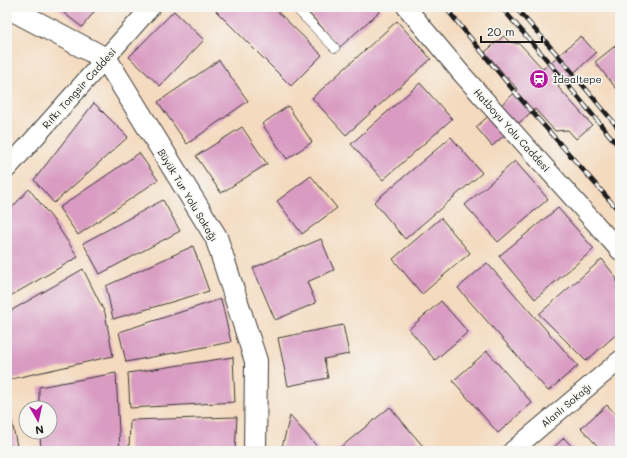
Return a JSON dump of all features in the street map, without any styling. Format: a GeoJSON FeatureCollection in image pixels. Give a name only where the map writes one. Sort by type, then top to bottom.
{"type":"FeatureCollection","features":[{"type":"Feature","properties":{"kind":"street","name":"Rıfkı Tongsir Caddesi"},"geometry":{"type":"LineString","coordinates":[[7,169],[106,59],[150,7]]}},
{"type":"Feature","properties":{"kind":"street","name":"Hatboyu Yolu Caddesi"},"geometry":{"type":"LineString","coordinates":[[406,7],[461,73],[620,252]]}},
{"type":"Feature","properties":{"kind":"street"},"geometry":{"type":"LineString","coordinates":[[20,10],[106,59]]}},
{"type":"Feature","properties":{"kind":"street","name":"Büyük Tur Yolu Sokağı"},"geometry":{"type":"LineString","coordinates":[[106,59],[216,237],[256,361],[256,451]]}},
{"type":"Feature","properties":{"kind":"street","name":"Alanlı Sokağı"},"geometry":{"type":"LineString","coordinates":[[512,451],[620,360]]}},
{"type":"Feature","properties":{"kind":"lane"},"geometry":{"type":"LineString","coordinates":[[295,7],[335,48]]}},
{"type":"Feature","properties":{"kind":"building"},"geometry":{"type":"Polygon","coordinates":[[[56,7],[98,7],[82,27],[56,7]]]}},
{"type":"Feature","properties":{"kind":"building"},"geometry":{"type":"Polygon","coordinates":[[[212,7],[273,7],[322,55],[291,86],[212,7]]]}},
{"type":"Feature","properties":{"kind":"building"},"geometry":{"type":"Polygon","coordinates":[[[316,7],[379,7],[381,10],[340,47],[309,13],[316,7]]]}},
{"type":"Feature","properties":{"kind":"building"},"geometry":{"type":"Polygon","coordinates":[[[174,11],[204,40],[160,86],[129,57],[174,11]]]}},
{"type":"Feature","properties":{"kind":"building"},"geometry":{"type":"Polygon","coordinates":[[[397,21],[431,59],[346,135],[312,98],[397,21]]]}},
{"type":"Feature","properties":{"kind":"building"},"geometry":{"type":"Polygon","coordinates":[[[504,36],[509,42],[520,44],[543,69],[581,36],[596,53],[558,87],[592,125],[576,139],[568,130],[555,131],[535,109],[492,146],[476,127],[518,90],[485,52],[504,36]]]}},
{"type":"Feature","properties":{"kind":"building"},"geometry":{"type":"Polygon","coordinates":[[[620,42],[620,93],[595,62],[620,42]]]}},
{"type":"Feature","properties":{"kind":"building"},"geometry":{"type":"Polygon","coordinates":[[[219,60],[248,101],[187,144],[158,102],[219,60]]]}},
{"type":"Feature","properties":{"kind":"building"},"geometry":{"type":"Polygon","coordinates":[[[420,83],[452,119],[383,180],[351,144],[420,83]]]}},
{"type":"Feature","properties":{"kind":"building"},"geometry":{"type":"Polygon","coordinates":[[[94,103],[128,137],[54,203],[34,180],[94,103]]]}},
{"type":"Feature","properties":{"kind":"building"},"geometry":{"type":"Polygon","coordinates":[[[288,106],[312,142],[287,159],[262,124],[288,106]]]}},
{"type":"Feature","properties":{"kind":"building"},"geometry":{"type":"Polygon","coordinates":[[[242,127],[267,164],[221,193],[196,156],[242,127]]]}},
{"type":"Feature","properties":{"kind":"building"},"geometry":{"type":"Polygon","coordinates":[[[451,137],[482,173],[405,239],[374,202],[451,137]]]}},
{"type":"Feature","properties":{"kind":"building"},"geometry":{"type":"Polygon","coordinates":[[[139,153],[158,180],[78,235],[59,208],[139,153]]]}},
{"type":"Feature","properties":{"kind":"building"},"geometry":{"type":"Polygon","coordinates":[[[515,161],[548,199],[498,242],[465,205],[515,161]]]}},
{"type":"Feature","properties":{"kind":"building"},"geometry":{"type":"Polygon","coordinates":[[[311,176],[337,208],[302,234],[277,201],[311,176]]]}},
{"type":"Feature","properties":{"kind":"building"},"geometry":{"type":"Polygon","coordinates":[[[29,189],[52,218],[78,257],[7,298],[7,213],[29,189]]]}},
{"type":"Feature","properties":{"kind":"building"},"geometry":{"type":"Polygon","coordinates":[[[163,200],[180,231],[100,274],[83,243],[163,200]]]}},
{"type":"Feature","properties":{"kind":"building"},"geometry":{"type":"Polygon","coordinates":[[[558,208],[594,249],[535,299],[499,256],[558,208]]]}},
{"type":"Feature","properties":{"kind":"building"},"geometry":{"type":"Polygon","coordinates":[[[441,218],[470,253],[422,294],[393,259],[441,218]]]}},
{"type":"Feature","properties":{"kind":"building"},"geometry":{"type":"Polygon","coordinates":[[[321,239],[334,270],[307,282],[316,303],[275,320],[253,268],[321,239]]]}},
{"type":"Feature","properties":{"kind":"building"},"geometry":{"type":"Polygon","coordinates":[[[193,246],[209,291],[113,319],[106,286],[193,246]]]}},
{"type":"Feature","properties":{"kind":"building"},"geometry":{"type":"Polygon","coordinates":[[[602,259],[617,279],[619,332],[586,361],[539,314],[602,259]]]}},
{"type":"Feature","properties":{"kind":"building"},"geometry":{"type":"Polygon","coordinates":[[[487,263],[578,366],[548,391],[458,288],[487,263]]]}},
{"type":"Feature","properties":{"kind":"building"},"geometry":{"type":"Polygon","coordinates":[[[83,269],[105,313],[113,356],[7,380],[7,313],[83,269]]]}},
{"type":"Feature","properties":{"kind":"building"},"geometry":{"type":"Polygon","coordinates":[[[221,299],[231,342],[126,362],[119,332],[221,299]]]}},
{"type":"Feature","properties":{"kind":"building"},"geometry":{"type":"Polygon","coordinates":[[[441,301],[468,332],[435,360],[409,329],[441,301]]]}},
{"type":"Feature","properties":{"kind":"building"},"geometry":{"type":"Polygon","coordinates":[[[343,325],[349,354],[324,359],[328,378],[288,386],[278,338],[343,325]]]}},
{"type":"Feature","properties":{"kind":"building"},"geometry":{"type":"Polygon","coordinates":[[[487,351],[532,403],[498,433],[453,381],[487,351]]]}},
{"type":"Feature","properties":{"kind":"building"},"geometry":{"type":"Polygon","coordinates":[[[233,357],[235,402],[130,408],[128,373],[233,357]]]}},
{"type":"Feature","properties":{"kind":"building"},"geometry":{"type":"Polygon","coordinates":[[[116,373],[120,451],[41,451],[40,440],[58,440],[58,400],[39,400],[39,387],[116,373]]]}},
{"type":"Feature","properties":{"kind":"building"},"geometry":{"type":"Polygon","coordinates":[[[8,403],[17,446],[7,446],[8,403]]]}},
{"type":"Feature","properties":{"kind":"building"},"geometry":{"type":"Polygon","coordinates":[[[607,405],[620,419],[620,451],[602,451],[581,428],[607,405]]]}},
{"type":"Feature","properties":{"kind":"building"},"geometry":{"type":"Polygon","coordinates":[[[390,407],[427,451],[336,451],[390,407]]]}},
{"type":"Feature","properties":{"kind":"building"},"geometry":{"type":"Polygon","coordinates":[[[290,416],[321,451],[281,451],[290,416]]]}},
{"type":"Feature","properties":{"kind":"building"},"geometry":{"type":"Polygon","coordinates":[[[237,417],[235,451],[129,451],[130,420],[237,417]]]}},
{"type":"Feature","properties":{"kind":"building"},"geometry":{"type":"Polygon","coordinates":[[[564,438],[576,451],[550,451],[564,438]]]}},
{"type":"Feature","properties":{"kind":"railway"},"geometry":{"type":"LineString","coordinates":[[445,7],[518,96],[620,212]]}},
{"type":"Feature","properties":{"kind":"railway"},"geometry":{"type":"LineString","coordinates":[[501,7],[620,148]]}},
{"type":"Feature","properties":{"kind":"railway"},"geometry":{"type":"LineString","coordinates":[[515,7],[562,60],[620,130]]}},
{"type":"Feature","properties":{"kind":"place","name":"İdealtepe"},"geometry":{"type":"Point","coordinates":[539,79]}}]}
